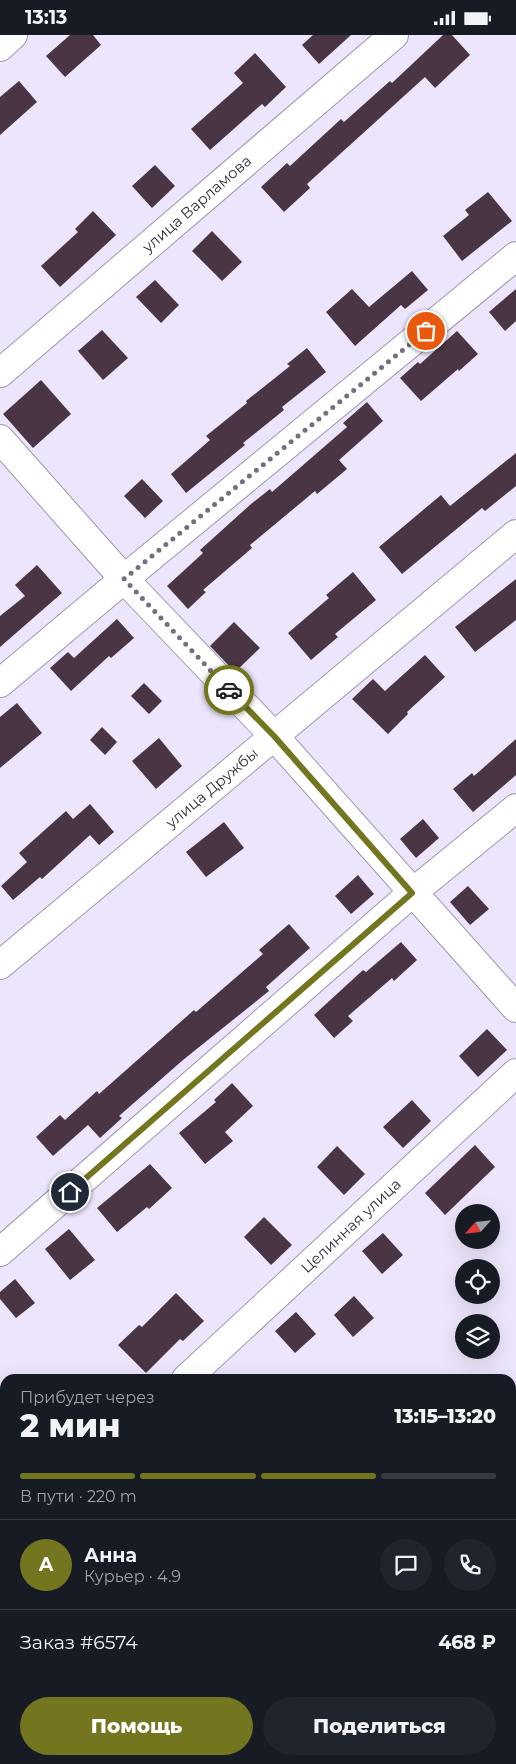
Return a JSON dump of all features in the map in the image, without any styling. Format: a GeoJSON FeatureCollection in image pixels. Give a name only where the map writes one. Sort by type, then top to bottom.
{"type":"FeatureCollection","features":[{"type":"Feature","properties":{"kind":"street"},"geometry":{"type":"LineString","coordinates":[[0,47],[13,35]]}},
{"type":"Feature","properties":{"kind":"street","name":"улица Варламова"},"geometry":{"type":"LineString","coordinates":[[0,373],[394,35]]}},
{"type":"Feature","properties":{"kind":"street"},"geometry":{"type":"LineString","coordinates":[[0,683],[516,256]]}},
{"type":"Feature","properties":{"kind":"street"},"geometry":{"type":"LineString","coordinates":[[0,439],[124,579],[274,736],[516,1008]]}},
{"type":"Feature","properties":{"kind":"street","name":"улица Дружбы"},"geometry":{"type":"LineString","coordinates":[[0,965],[516,534]]}},
{"type":"Feature","properties":{"kind":"street"},"geometry":{"type":"LineString","coordinates":[[0,1252],[412,893],[516,808]]}},
{"type":"Feature","properties":{"kind":"street","name":"Целинная улица"},"geometry":{"type":"LineString","coordinates":[[191,1374],[516,1073]]}},
{"type":"Feature","properties":{"kind":"building"},"geometry":{"type":"Polygon","coordinates":[[[70,35],[93,35],[101,45],[65,77],[46,56],[70,35]]]}},
{"type":"Feature","properties":{"kind":"building"},"geometry":{"type":"Polygon","coordinates":[[[313,35],[351,35],[319,64],[302,45],[313,35]]]}},
{"type":"Feature","properties":{"kind":"building"},"geometry":{"type":"Polygon","coordinates":[[[443,35],[452,35],[470,55],[435,88],[425,77],[307,184],[310,188],[284,212],[261,187],[287,163],[290,166],[341,119],[344,122],[390,81],[392,83],[443,35]]]}},
{"type":"Feature","properties":{"kind":"building"},"geometry":{"type":"Polygon","coordinates":[[[255,53],[286,87],[265,107],[262,104],[210,150],[191,129],[243,83],[234,73],[255,53]]]}},
{"type":"Feature","properties":{"kind":"building"},"geometry":{"type":"Polygon","coordinates":[[[19,81],[37,102],[0,135],[0,97],[19,81]]]}},
{"type":"Feature","properties":{"kind":"building"},"geometry":{"type":"Polygon","coordinates":[[[155,165],[175,186],[152,208],[132,186],[155,165]]]}},
{"type":"Feature","properties":{"kind":"building"},"geometry":{"type":"Polygon","coordinates":[[[488,192],[512,221],[462,261],[443,236],[469,215],[465,210],[488,192]]]}},
{"type":"Feature","properties":{"kind":"building"},"geometry":{"type":"Polygon","coordinates":[[[93,211],[116,235],[60,287],[41,266],[78,232],[75,229],[93,211]]]}},
{"type":"Feature","properties":{"kind":"building"},"geometry":{"type":"Polygon","coordinates":[[[212,231],[242,262],[222,281],[192,251],[212,231]]]}},
{"type":"Feature","properties":{"kind":"building"},"geometry":{"type":"Polygon","coordinates":[[[412,271],[428,290],[405,309],[401,305],[355,346],[326,312],[352,289],[369,307],[412,271]]]}},
{"type":"Feature","properties":{"kind":"building"},"geometry":{"type":"Polygon","coordinates":[[[155,280],[179,305],[161,323],[136,297],[155,280]]]}},
{"type":"Feature","properties":{"kind":"building"},"geometry":{"type":"Polygon","coordinates":[[[516,289],[516,321],[505,331],[489,312],[516,289]]]}},
{"type":"Feature","properties":{"kind":"building"},"geometry":{"type":"Polygon","coordinates":[[[102,330],[128,358],[103,380],[78,351],[102,330]]]}},
{"type":"Feature","properties":{"kind":"building"},"geometry":{"type":"Polygon","coordinates":[[[457,331],[478,354],[421,401],[400,378],[418,362],[420,364],[457,331]]]}},
{"type":"Feature","properties":{"kind":"building"},"geometry":{"type":"Polygon","coordinates":[[[307,348],[326,372],[282,407],[284,410],[243,443],[245,445],[186,493],[171,474],[210,440],[206,436],[290,366],[287,364],[307,348]]]}},
{"type":"Feature","properties":{"kind":"building"},"geometry":{"type":"Polygon","coordinates":[[[41,380],[71,414],[33,448],[3,414],[41,380]]]}},
{"type":"Feature","properties":{"kind":"building"},"geometry":{"type":"Polygon","coordinates":[[[367,402],[383,421],[339,460],[347,469],[317,494],[315,491],[250,545],[252,548],[203,590],[206,592],[188,609],[167,586],[203,553],[200,550],[251,504],[270,489],[272,492],[347,427],[343,423],[367,402]]]}},
{"type":"Feature","properties":{"kind":"building"},"geometry":{"type":"Polygon","coordinates":[[[516,453],[516,486],[485,511],[482,508],[402,574],[379,547],[441,495],[450,506],[516,453]]]}},
{"type":"Feature","properties":{"kind":"building"},"geometry":{"type":"Polygon","coordinates":[[[142,479],[163,501],[145,518],[124,496],[142,479]]]}},
{"type":"Feature","properties":{"kind":"building"},"geometry":{"type":"Polygon","coordinates":[[[37,565],[62,593],[0,647],[0,616],[25,596],[15,585],[37,565]]]}},
{"type":"Feature","properties":{"kind":"building"},"geometry":{"type":"Polygon","coordinates":[[[353,572],[376,600],[335,634],[338,637],[311,660],[288,633],[329,598],[326,595],[353,572]]]}},
{"type":"Feature","properties":{"kind":"building"},"geometry":{"type":"Polygon","coordinates":[[[516,579],[516,620],[475,652],[455,627],[516,579]]]}},
{"type":"Feature","properties":{"kind":"building"},"geometry":{"type":"Polygon","coordinates":[[[117,619],[134,638],[111,658],[109,656],[71,691],[50,668],[68,652],[74,658],[117,619]]]}},
{"type":"Feature","properties":{"kind":"building"},"geometry":{"type":"Polygon","coordinates":[[[234,622],[260,648],[235,672],[210,646],[234,622]]]}},
{"type":"Feature","properties":{"kind":"building"},"geometry":{"type":"Polygon","coordinates":[[[425,655],[445,677],[407,712],[408,714],[388,734],[352,699],[373,679],[385,691],[425,655]]]}},
{"type":"Feature","properties":{"kind":"building"},"geometry":{"type":"Polygon","coordinates":[[[144,683],[162,701],[149,714],[131,696],[144,683]]]}},
{"type":"Feature","properties":{"kind":"building"},"geometry":{"type":"Polygon","coordinates":[[[17,703],[42,733],[0,768],[0,717],[17,703]]]}},
{"type":"Feature","properties":{"kind":"building"},"geometry":{"type":"Polygon","coordinates":[[[102,727],[117,742],[105,755],[90,740],[102,727]]]}},
{"type":"Feature","properties":{"kind":"building"},"geometry":{"type":"Polygon","coordinates":[[[159,738],[182,766],[156,789],[132,761],[159,738]]]}},
{"type":"Feature","properties":{"kind":"building"},"geometry":{"type":"Polygon","coordinates":[[[516,739],[516,775],[473,812],[453,789],[472,773],[474,776],[516,739]]]}},
{"type":"Feature","properties":{"kind":"building"},"geometry":{"type":"Polygon","coordinates":[[[90,804],[114,832],[99,845],[90,835],[42,879],[40,877],[13,900],[1,886],[27,862],[19,853],[66,811],[73,819],[90,804]]]}},
{"type":"Feature","properties":{"kind":"building"},"geometry":{"type":"Polygon","coordinates":[[[423,819],[439,838],[416,858],[400,839],[423,819]]]}},
{"type":"Feature","properties":{"kind":"building"},"geometry":{"type":"Polygon","coordinates":[[[224,822],[244,848],[206,877],[186,852],[224,822]]]}},
{"type":"Feature","properties":{"kind":"building"},"geometry":{"type":"Polygon","coordinates":[[[358,875],[374,894],[351,914],[335,896],[358,875]]]}},
{"type":"Feature","properties":{"kind":"building"},"geometry":{"type":"Polygon","coordinates":[[[468,886],[489,909],[470,925],[450,902],[468,886]]]}},
{"type":"Feature","properties":{"kind":"building"},"geometry":{"type":"Polygon","coordinates":[[[289,924],[310,948],[266,987],[269,991],[183,1060],[119,1116],[122,1118],[100,1138],[88,1125],[53,1156],[36,1137],[60,1115],[65,1120],[97,1091],[99,1094],[194,1010],[196,1012],[263,954],[259,950],[289,924]]]}},
{"type":"Feature","properties":{"kind":"building"},"geometry":{"type":"Polygon","coordinates":[[[401,942],[417,960],[394,981],[392,978],[348,1016],[353,1021],[334,1038],[314,1015],[363,970],[366,972],[401,942]]]}},
{"type":"Feature","properties":{"kind":"building"},"geometry":{"type":"Polygon","coordinates":[[[487,1029],[507,1050],[478,1077],[459,1056],[487,1029]]]}},
{"type":"Feature","properties":{"kind":"building"},"geometry":{"type":"Polygon","coordinates":[[[232,1083],[253,1106],[225,1132],[233,1141],[205,1164],[179,1133],[216,1102],[214,1100],[232,1083]]]}},
{"type":"Feature","properties":{"kind":"building"},"geometry":{"type":"Polygon","coordinates":[[[412,1100],[431,1121],[403,1148],[383,1127],[412,1100]]]}},
{"type":"Feature","properties":{"kind":"building"},"geometry":{"type":"Polygon","coordinates":[[[475,1145],[495,1167],[445,1215],[425,1193],[475,1145]]]}},
{"type":"Feature","properties":{"kind":"building"},"geometry":{"type":"Polygon","coordinates":[[[337,1146],[365,1174],[344,1195],[317,1167],[337,1146]]]}},
{"type":"Feature","properties":{"kind":"building"},"geometry":{"type":"Polygon","coordinates":[[[150,1164],[172,1188],[149,1209],[147,1207],[117,1232],[97,1208],[150,1164]]]}},
{"type":"Feature","properties":{"kind":"building"},"geometry":{"type":"Polygon","coordinates":[[[264,1217],[292,1245],[271,1265],[244,1237],[264,1217]]]}},
{"type":"Feature","properties":{"kind":"building"},"geometry":{"type":"Polygon","coordinates":[[[69,1229],[95,1260],[70,1280],[45,1249],[69,1229]]]}},
{"type":"Feature","properties":{"kind":"building"},"geometry":{"type":"Polygon","coordinates":[[[383,1233],[403,1255],[382,1274],[362,1251],[383,1233]]]}},
{"type":"Feature","properties":{"kind":"building"},"geometry":{"type":"Polygon","coordinates":[[[15,1279],[35,1303],[16,1318],[0,1299],[0,1292],[15,1279]]]}},
{"type":"Feature","properties":{"kind":"building"},"geometry":{"type":"Polygon","coordinates":[[[176,1293],[204,1321],[183,1341],[180,1339],[146,1373],[118,1345],[139,1325],[142,1327],[176,1293]]]}},
{"type":"Feature","properties":{"kind":"building"},"geometry":{"type":"Polygon","coordinates":[[[354,1296],[374,1318],[353,1337],[334,1315],[354,1296]]]}},
{"type":"Feature","properties":{"kind":"building"},"geometry":{"type":"Polygon","coordinates":[[[296,1312],[316,1334],[295,1353],[275,1331],[296,1312]]]}},
{"type":"Feature","properties":{"kind":"way so far"},"geometry":{"type":"LineString","coordinates":[[229,690],[124,579],[426,331]]}},
{"type":"Feature","properties":{"kind":"route"},"geometry":{"type":"LineString","coordinates":[[70,1192],[412,893],[274,736],[229,690]]}}]}
